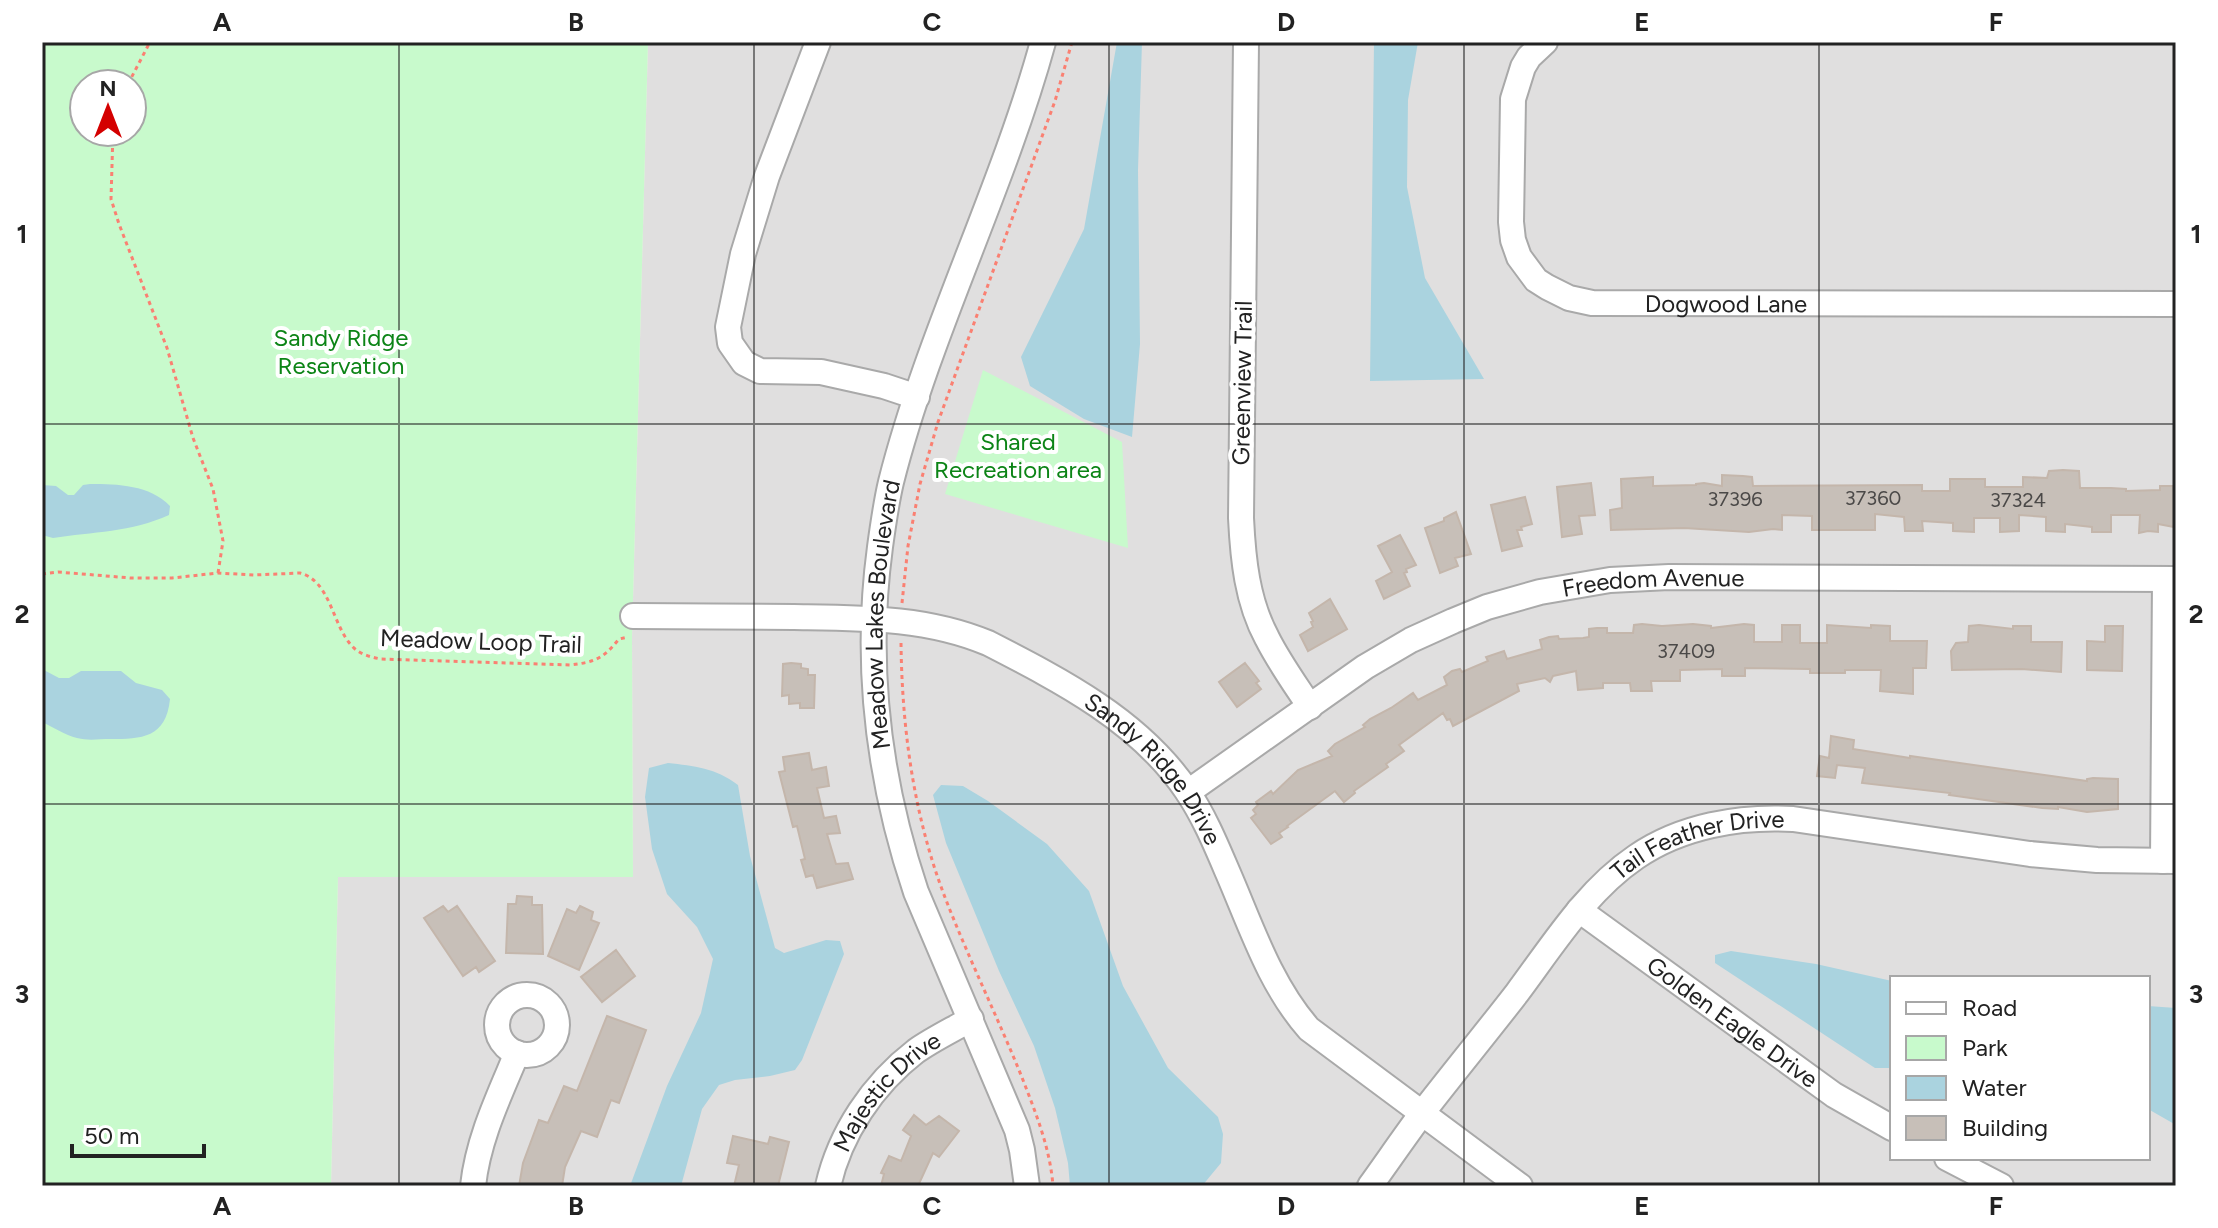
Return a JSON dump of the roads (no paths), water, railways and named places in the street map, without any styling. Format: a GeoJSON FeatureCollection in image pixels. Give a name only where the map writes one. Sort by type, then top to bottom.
{"type":"FeatureCollection","features":[{"type":"Feature","properties":{"kind":"street"},"geometry":{"type":"LineString","coordinates":[[818,42],[767,176],[743,254],[728,327],[730,343],[744,363],[760,371],[821,372],[917,397]]}},
{"type":"Feature","properties":{"kind":"street","name":"Meadow Lakes Boulevard"},"geometry":{"type":"LineString","coordinates":[[1027,1186],[1017,1130],[916,892],[895,824],[877,723],[872,656],[877,574],[891,484],[917,397],[1010,145],[1043,42]]}},
{"type":"Feature","properties":{"kind":"street","name":"Greenview Trail"},"geometry":{"type":"LineString","coordinates":[[1246,42],[1243,551],[1253,604],[1266,638],[1310,707]]}},
{"type":"Feature","properties":{"kind":"street","name":"Dogwood Lane"},"geometry":{"type":"LineString","coordinates":[[1545,42],[1523,67],[1513,99],[1511,222],[1513,240],[1526,268],[1536,280],[1558,293],[1592,303],[2176,304]]}},
{"type":"Feature","properties":{"kind":"street","name":"Freedom Avenue"},"geometry":{"type":"LineString","coordinates":[[1188,792],[1387,653],[1487,607],[1516,598],[1610,580],[1669,577],[2171,579]]}},
{"type":"Feature","properties":{"kind":"street"},"geometry":{"type":"LineString","coordinates":[[2170,861],[2171,579]]}},
{"type":"Feature","properties":{"kind":"street","name":"Sandy Ridge Drive"},"geometry":{"type":"LineString","coordinates":[[633,626],[874,618],[921,623],[973,637],[1095,703],[1150,746],[1188,792],[1277,983],[1294,1012],[1309,1029],[1520,1186]]}},
{"type":"Feature","properties":{"kind":"street","name":"Tail Feather Drive"},"geometry":{"type":"LineString","coordinates":[[1370,1186],[1579,910],[1637,856],[1677,836],[1753,819],[1793,819],[2068,858],[2170,861]]}},
{"type":"Feature","properties":{"kind":"street","name":"Golden Eagle Drive"},"geometry":{"type":"LineString","coordinates":[[1579,910],[1834,1095],[1890,1127]]}},
{"type":"Feature","properties":{"kind":"street","name":"Majestic Drive"},"geometry":{"type":"LineString","coordinates":[[828,1186],[844,1140],[880,1085],[919,1049],[971,1019]]}},
{"type":"Feature","properties":{"kind":"street"},"geometry":{"type":"LineString","coordinates":[[473,1186],[489,1120],[517,1053]]}},
{"type":"Feature","properties":{"kind":"street"},"geometry":{"type":"LineString","coordinates":[[1951,1160],[2001,1186]]}},
{"type":"Feature","properties":{"kind":"water"},"geometry":{"type":"Polygon","coordinates":[[[1117,42],[1142,42],[1138,170],[1140,344],[1132,437],[1084,419],[1030,386],[1021,357],[1084,229],[1117,42]]]}},
{"type":"Feature","properties":{"kind":"water"},"geometry":{"type":"Polygon","coordinates":[[[1374,42],[1418,42],[1408,100],[1407,187],[1425,278],[1484,379],[1370,381],[1374,42]]]}},
{"type":"Feature","properties":{"kind":"water"},"geometry":{"type":"Polygon","coordinates":[[[42,485],[56,486],[68,495],[74,495],[83,485],[122,485],[143,490],[170,506],[169,515],[112,531],[53,538],[42,535],[42,485]]]}},
{"type":"Feature","properties":{"kind":"water"},"geometry":{"type":"Polygon","coordinates":[[[42,669],[59,678],[69,678],[81,671],[121,671],[136,683],[162,690],[170,699],[168,712],[158,729],[142,737],[90,740],[73,737],[42,722],[42,669]]]}},
{"type":"Feature","properties":{"kind":"water"},"geometry":{"type":"Polygon","coordinates":[[[668,763],[713,771],[738,785],[750,856],[775,948],[784,953],[826,940],[840,941],[844,954],[802,1060],[795,1070],[719,1085],[702,1109],[681,1186],[630,1186],[667,1086],[701,1013],[713,959],[697,927],[667,894],[652,849],[645,797],[649,768],[668,763]]]}},
{"type":"Feature","properties":{"kind":"water"},"geometry":{"type":"Polygon","coordinates":[[[941,785],[963,786],[988,801],[1047,844],[1089,891],[1123,986],[1168,1068],[1218,1117],[1223,1134],[1221,1163],[1202,1186],[1070,1186],[1055,1108],[1034,1046],[946,843],[933,795],[941,785]]]}},
{"type":"Feature","properties":{"kind":"water"},"geometry":{"type":"Polygon","coordinates":[[[1731,951],[1816,964],[1890,981],[1890,1068],[1875,1068],[1715,963],[1715,955],[1731,951]]]}},
{"type":"Feature","properties":{"kind":"water"},"geometry":{"type":"Polygon","coordinates":[[[2150,1006],[2176,1008],[2176,1125],[2150,1110],[2150,1006]]]}},
{"type":"Feature","properties":{"kind":"park label","name":"Sandy Ridge Reservation"},"geometry":{"type":"Point","coordinates":[341,351]}},
{"type":"Feature","properties":{"kind":"park label","name":"Shared Recreation area"},"geometry":{"type":"Point","coordinates":[1018,455]}}]}
